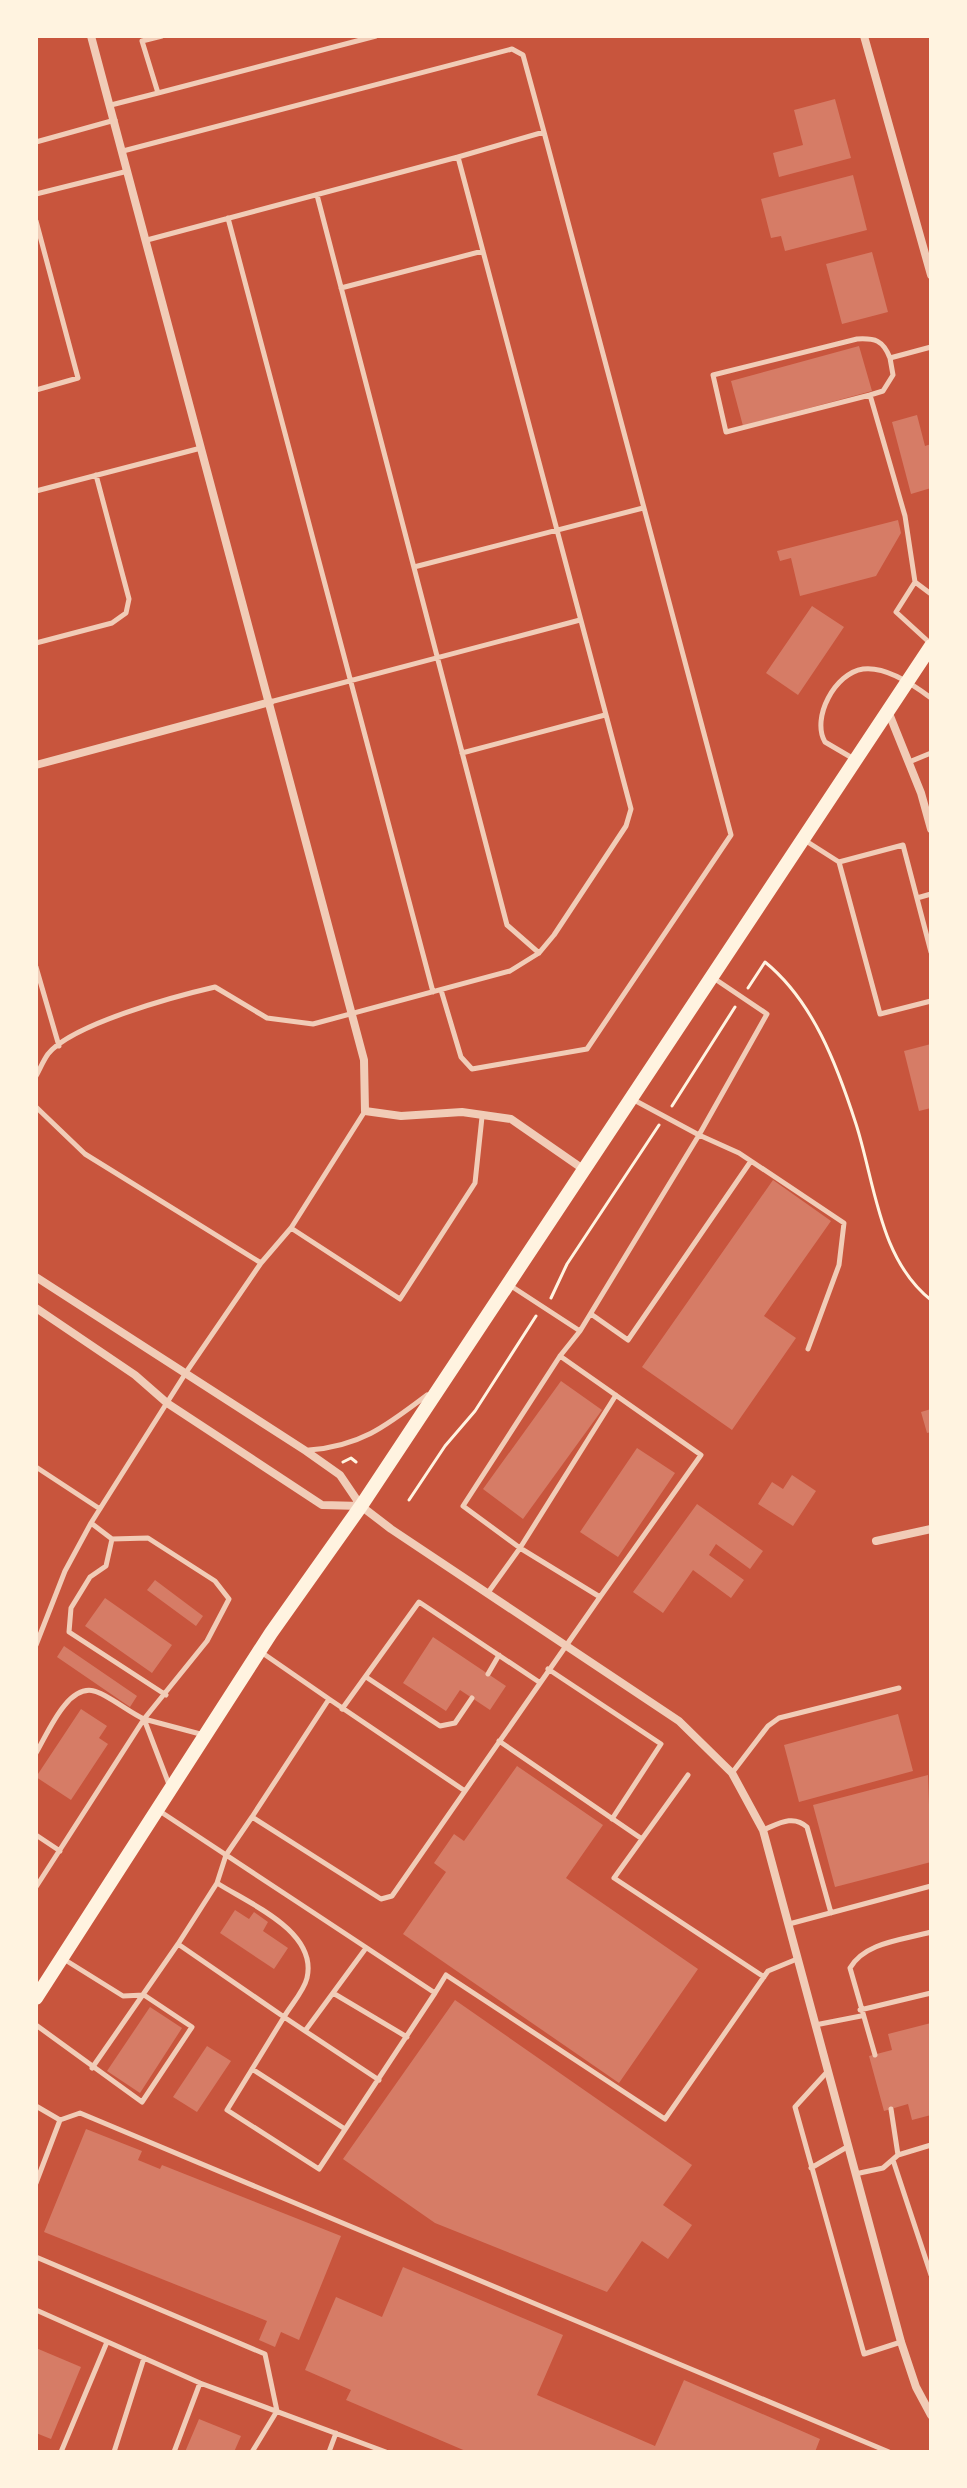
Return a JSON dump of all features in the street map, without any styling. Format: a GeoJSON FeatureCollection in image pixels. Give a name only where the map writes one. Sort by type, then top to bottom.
{"type":"FeatureCollection","features":[{"type":"Feature","properties":{"kind":"main road"},"geometry":{"type":"LineString","coordinates":[[36,1998],[259,1650],[361,1506],[931,645]]}},
{"type":"Feature","properties":{"kind":"street"},"geometry":{"type":"LineString","coordinates":[[91,36],[364,1060],[365,1111],[401,1116],[462,1112],[511,1119],[583,1169]]}},
{"type":"Feature","properties":{"kind":"street"},"geometry":{"type":"LineString","coordinates":[[864,36],[931,275]]}},
{"type":"Feature","properties":{"kind":"street"},"geometry":{"type":"LineString","coordinates":[[36,765],[270,702]]}},
{"type":"Feature","properties":{"kind":"street"},"geometry":{"type":"LineString","coordinates":[[888,710],[929,813],[931,829]]}},
{"type":"Feature","properties":{"kind":"street"},"geometry":{"type":"LineString","coordinates":[[36,1277],[187,1371],[340,1475],[361,1506],[679,1721],[732,1773],[763,1830],[901,2342],[916,2387],[931,2415]]}},
{"type":"Feature","properties":{"kind":"street"},"geometry":{"type":"LineString","coordinates":[[36,1308],[135,1375],[167,1403],[322,1505],[361,1506]]}},
{"type":"Feature","properties":{"kind":"street"},"geometry":{"type":"LineString","coordinates":[[876,1541],[931,1529]]}},
{"type":"Feature","properties":{"kind":"lane"},"geometry":{"type":"LineString","coordinates":[[158,93],[142,38],[162,36]]}},
{"type":"Feature","properties":{"kind":"lane"},"geometry":{"type":"LineString","coordinates":[[111,105],[376,36]]}},
{"type":"Feature","properties":{"kind":"lane"},"geometry":{"type":"LineString","coordinates":[[123,151],[512,49],[523,55],[731,835],[587,1049],[472,1069],[461,1057],[441,990]]}},
{"type":"Feature","properties":{"kind":"lane"},"geometry":{"type":"LineString","coordinates":[[36,142],[115,120]]}},
{"type":"Feature","properties":{"kind":"lane"},"geometry":{"type":"LineString","coordinates":[[147,240],[544,132]]}},
{"type":"Feature","properties":{"kind":"lane"},"geometry":{"type":"LineString","coordinates":[[36,1076],[49,1053],[71,1035],[138,1010],[215,987],[267,1018],[286,1023],[313,1024],[510,971],[539,953],[626,826],[631,809],[458,157]]}},
{"type":"Feature","properties":{"kind":"lane"},"geometry":{"type":"LineString","coordinates":[[36,194],[129,171]]}},
{"type":"Feature","properties":{"kind":"lane"},"geometry":{"type":"LineString","coordinates":[[317,195],[507,925],[539,953]]}},
{"type":"Feature","properties":{"kind":"lane"},"geometry":{"type":"LineString","coordinates":[[228,218],[433,992]]}},
{"type":"Feature","properties":{"kind":"lane"},"geometry":{"type":"LineString","coordinates":[[36,221],[78,378],[36,390]]}},
{"type":"Feature","properties":{"kind":"lane"},"geometry":{"type":"LineString","coordinates":[[341,288],[483,251]]}},
{"type":"Feature","properties":{"kind":"lane"},"geometry":{"type":"LineString","coordinates":[[874,338],[885,346],[890,358],[893,375],[883,391],[726,432],[713,375],[857,339],[874,338]]}},
{"type":"Feature","properties":{"kind":"lane"},"geometry":{"type":"LineString","coordinates":[[890,358],[931,347]]}},
{"type":"Feature","properties":{"kind":"lane"},"geometry":{"type":"LineString","coordinates":[[870,395],[905,516],[915,582],[896,612],[931,645]]}},
{"type":"Feature","properties":{"kind":"lane"},"geometry":{"type":"LineString","coordinates":[[36,491],[203,447]]}},
{"type":"Feature","properties":{"kind":"lane"},"geometry":{"type":"LineString","coordinates":[[36,643],[112,623],[126,613],[129,599],[96,475]]}},
{"type":"Feature","properties":{"kind":"lane"},"geometry":{"type":"LineString","coordinates":[[414,567],[643,508]]}},
{"type":"Feature","properties":{"kind":"lane"},"geometry":{"type":"LineString","coordinates":[[915,582],[931,594]]}},
{"type":"Feature","properties":{"kind":"lane"},"geometry":{"type":"LineString","coordinates":[[270,702],[580,620]]}},
{"type":"Feature","properties":{"kind":"lane"},"geometry":{"type":"LineString","coordinates":[[855,760],[825,742],[820,733],[819,720],[825,705],[853,672],[867,668],[908,681],[931,698]]}},
{"type":"Feature","properties":{"kind":"lane"},"geometry":{"type":"LineString","coordinates":[[462,753],[605,715]]}},
{"type":"Feature","properties":{"kind":"lane"},"geometry":{"type":"LineString","coordinates":[[909,762],[931,753]]}},
{"type":"Feature","properties":{"kind":"lane"},"geometry":{"type":"LineString","coordinates":[[802,839],[839,862],[880,1014],[931,1001]]}},
{"type":"Feature","properties":{"kind":"lane"},"geometry":{"type":"LineString","coordinates":[[839,862],[903,845],[931,952]]}},
{"type":"Feature","properties":{"kind":"lane"},"geometry":{"type":"LineString","coordinates":[[917,898],[931,894]]}},
{"type":"Feature","properties":{"kind":"lane"},"geometry":{"type":"LineString","coordinates":[[36,967],[59,1046]]}},
{"type":"Feature","properties":{"kind":"lane"},"geometry":{"type":"LineString","coordinates":[[600,1597],[520,1548],[463,1506],[560,1356],[591,1314],[699,1135],[767,1014],[711,977]]}},
{"type":"Feature","properties":{"kind":"lane"},"geometry":{"type":"LineString","coordinates":[[630,1098],[751,1161],[844,1223],[839,1265],[808,1349]]}},
{"type":"Feature","properties":{"kind":"lane"},"geometry":{"type":"LineString","coordinates":[[36,1107],[85,1154],[261,1263]]}},
{"type":"Feature","properties":{"kind":"lane"},"geometry":{"type":"LineString","coordinates":[[36,1645],[65,1571],[91,1523],[187,1371],[261,1263],[291,1228],[365,1111]]}},
{"type":"Feature","properties":{"kind":"lane"},"geometry":{"type":"LineString","coordinates":[[291,1228],[400,1299],[475,1183],[482,1117]]}},
{"type":"Feature","properties":{"kind":"lane"},"geometry":{"type":"LineString","coordinates":[[591,1314],[628,1340],[751,1161]]}},
{"type":"Feature","properties":{"kind":"lane"},"geometry":{"type":"LineString","coordinates":[[507,1283],[580,1331]]}},
{"type":"Feature","properties":{"kind":"lane"},"geometry":{"type":"LineString","coordinates":[[252,1817],[381,1899],[392,1896],[565,1644],[701,1455],[560,1356]]}},
{"type":"Feature","properties":{"kind":"lane"},"geometry":{"type":"LineString","coordinates":[[306,1451],[339,1448],[368,1438],[438,1388]]}},
{"type":"Feature","properties":{"kind":"lane"},"geometry":{"type":"LineString","coordinates":[[487,1594],[520,1548],[616,1395]]}},
{"type":"Feature","properties":{"kind":"lane"},"geometry":{"type":"LineString","coordinates":[[36,1467],[100,1509]]}},
{"type":"Feature","properties":{"kind":"lane"},"geometry":{"type":"LineString","coordinates":[[36,1887],[144,1719],[207,1641],[229,1599],[215,1581],[148,1538],[112,1539],[91,1523]]}},
{"type":"Feature","properties":{"kind":"lane"},"geometry":{"type":"LineString","coordinates":[[112,1539],[106,1566],[90,1577],[71,1608],[69,1632],[166,1695]]}},
{"type":"Feature","properties":{"kind":"lane"},"geometry":{"type":"LineString","coordinates":[[342,1709],[419,1602],[539,1682]]}},
{"type":"Feature","properties":{"kind":"lane"},"geometry":{"type":"LineString","coordinates":[[259,1650],[465,1791]]}},
{"type":"Feature","properties":{"kind":"lane"},"geometry":{"type":"LineString","coordinates":[[488,1674],[499,1655]]}},
{"type":"Feature","properties":{"kind":"lane"},"geometry":{"type":"LineString","coordinates":[[548,1669],[661,1744],[612,1819]]}},
{"type":"Feature","properties":{"kind":"lane"},"geometry":{"type":"LineString","coordinates":[[366,1677],[440,1726],[455,1723],[472,1698]]}},
{"type":"Feature","properties":{"kind":"lane"},"geometry":{"type":"LineString","coordinates":[[732,1773],[768,1726],[779,1718],[899,1688]]}},
{"type":"Feature","properties":{"kind":"lane"},"geometry":{"type":"LineString","coordinates":[[36,1753],[69,1699],[82,1690],[95,1691],[144,1719],[205,1735]]}},
{"type":"Feature","properties":{"kind":"lane"},"geometry":{"type":"LineString","coordinates":[[92,2068],[178,1944],[217,1883],[226,1855],[329,1699]]}},
{"type":"Feature","properties":{"kind":"lane"},"geometry":{"type":"LineString","coordinates":[[144,1719],[170,1788]]}},
{"type":"Feature","properties":{"kind":"lane"},"geometry":{"type":"LineString","coordinates":[[499,1741],[642,1839]]}},
{"type":"Feature","properties":{"kind":"lane"},"geometry":{"type":"LineString","coordinates":[[688,1775],[614,1878],[764,1977]]}},
{"type":"Feature","properties":{"kind":"lane"},"geometry":{"type":"LineString","coordinates":[[157,1809],[435,1993]]}},
{"type":"Feature","properties":{"kind":"lane"},"geometry":{"type":"LineString","coordinates":[[763,1830],[788,1820],[801,1821],[807,1827],[831,1913]]}},
{"type":"Feature","properties":{"kind":"lane"},"geometry":{"type":"LineString","coordinates":[[36,1835],[60,1851]]}},
{"type":"Feature","properties":{"kind":"lane"},"geometry":{"type":"LineString","coordinates":[[217,1883],[274,1918],[296,1937],[307,1961],[307,1979],[227,2110],[319,2169],[446,1975],[665,2119],[768,1971],[798,1959]]}},
{"type":"Feature","properties":{"kind":"lane"},"geometry":{"type":"LineString","coordinates":[[789,1924],[931,1886]]}},
{"type":"Feature","properties":{"kind":"lane"},"geometry":{"type":"LineString","coordinates":[[875,2055],[850,1968],[857,1956],[871,1948],[931,1932]]}},
{"type":"Feature","properties":{"kind":"lane"},"geometry":{"type":"LineString","coordinates":[[178,1944],[379,2080]]}},
{"type":"Feature","properties":{"kind":"lane"},"geometry":{"type":"LineString","coordinates":[[305,2031],[366,1948]]}},
{"type":"Feature","properties":{"kind":"lane"},"geometry":{"type":"LineString","coordinates":[[36,2025],[142,2102],[192,2027],[144,1995],[123,1996],[61,1958]]}},
{"type":"Feature","properties":{"kind":"lane"},"geometry":{"type":"LineString","coordinates":[[333,1993],[407,2037]]}},
{"type":"Feature","properties":{"kind":"lane"},"geometry":{"type":"LineString","coordinates":[[815,2026],[931,1993]]}},
{"type":"Feature","properties":{"kind":"lane"},"geometry":{"type":"LineString","coordinates":[[252,2069],[346,2129]]}},
{"type":"Feature","properties":{"kind":"lane"},"geometry":{"type":"LineString","coordinates":[[827,2072],[795,2107],[811,2168],[864,2354],[901,2342]]}},
{"type":"Feature","properties":{"kind":"lane"},"geometry":{"type":"LineString","coordinates":[[36,2106],[60,2120],[80,2113],[889,2452]]}},
{"type":"Feature","properties":{"kind":"lane"},"geometry":{"type":"LineString","coordinates":[[891,2109],[898,2155]]}},
{"type":"Feature","properties":{"kind":"lane"},"geometry":{"type":"LineString","coordinates":[[36,2183],[60,2120]]}},
{"type":"Feature","properties":{"kind":"lane"},"geometry":{"type":"LineString","coordinates":[[854,2174],[883,2168],[898,2155],[931,2145]]}},
{"type":"Feature","properties":{"kind":"lane"},"geometry":{"type":"LineString","coordinates":[[811,2168],[847,2147]]}},
{"type":"Feature","properties":{"kind":"lane"},"geometry":{"type":"LineString","coordinates":[[893,2160],[931,2275]]}},
{"type":"Feature","properties":{"kind":"lane"},"geometry":{"type":"LineString","coordinates":[[36,2257],[265,2354],[277,2411],[252,2452]]}},
{"type":"Feature","properties":{"kind":"lane"},"geometry":{"type":"LineString","coordinates":[[36,2310],[200,2383],[386,2452]]}},
{"type":"Feature","properties":{"kind":"lane"},"geometry":{"type":"LineString","coordinates":[[61,2452],[107,2342]]}},
{"type":"Feature","properties":{"kind":"lane"},"geometry":{"type":"LineString","coordinates":[[114,2452],[144,2358]]}},
{"type":"Feature","properties":{"kind":"lane"},"geometry":{"type":"LineString","coordinates":[[174,2452],[200,2383]]}},
{"type":"Feature","properties":{"kind":"lane"},"geometry":{"type":"LineString","coordinates":[[329,2452],[336,2433]]}},
{"type":"Feature","properties":{"kind":"path"},"geometry":{"type":"LineString","coordinates":[[751,984],[765,962],[790,982],[810,1015],[856,1123],[886,1234],[913,1285],[931,1300]]}},
{"type":"Feature","properties":{"kind":"path"},"geometry":{"type":"LineString","coordinates":[[677,1098],[737,1003]]}},
{"type":"Feature","properties":{"kind":"path"},"geometry":{"type":"LineString","coordinates":[[558,1290],[567,1264],[660,1124]]}},
{"type":"Feature","properties":{"kind":"path"},"geometry":{"type":"LineString","coordinates":[[409,1500],[445,1446],[475,1411],[531,1323]]}},
{"type":"Feature","properties":{"kind":"path"},"geometry":{"type":"LineString","coordinates":[[341,1465],[349,1458],[356,1462]]}},
{"type":"Feature","properties":{"kind":"building"},"geometry":{"type":"Polygon","coordinates":[[[835,99],[851,158],[779,177],[773,153],[803,145],[794,110],[835,99]]]}},
{"type":"Feature","properties":{"kind":"building"},"geometry":{"type":"Polygon","coordinates":[[[853,175],[867,230],[785,251],[781,236],[771,238],[761,199],[853,175]]]}},
{"type":"Feature","properties":{"kind":"building"},"geometry":{"type":"Polygon","coordinates":[[[872,252],[888,312],[842,324],[826,264],[872,252]]]}},
{"type":"Feature","properties":{"kind":"building"},"geometry":{"type":"Polygon","coordinates":[[[859,346],[872,391],[743,426],[731,381],[859,346]]]}},
{"type":"Feature","properties":{"kind":"building"},"geometry":{"type":"Polygon","coordinates":[[[917,415],[925,446],[931,444],[931,488],[911,494],[892,422],[917,415]]]}},
{"type":"Feature","properties":{"kind":"building"},"geometry":{"type":"Polygon","coordinates":[[[898,520],[901,533],[876,576],[800,596],[791,558],[780,561],[777,551],[898,520]]]}},
{"type":"Feature","properties":{"kind":"building"},"geometry":{"type":"Polygon","coordinates":[[[812,606],[844,627],[798,695],[766,673],[812,606]]]}},
{"type":"Feature","properties":{"kind":"building"},"geometry":{"type":"Polygon","coordinates":[[[931,1044],[931,1108],[919,1111],[904,1051],[931,1044]]]}},
{"type":"Feature","properties":{"kind":"building"},"geometry":{"type":"Polygon","coordinates":[[[773,1180],[831,1221],[764,1316],[796,1338],[732,1430],[642,1367],[773,1180]]]}},
{"type":"Feature","properties":{"kind":"building"},"geometry":{"type":"Polygon","coordinates":[[[561,1381],[602,1410],[523,1519],[483,1489],[561,1381]]]}},
{"type":"Feature","properties":{"kind":"building"},"geometry":{"type":"Polygon","coordinates":[[[931,1409],[931,1432],[927,1433],[921,1412],[931,1409]]]}},
{"type":"Feature","properties":{"kind":"building"},"geometry":{"type":"Polygon","coordinates":[[[637,1448],[675,1473],[618,1557],[580,1532],[637,1448]]]}},
{"type":"Feature","properties":{"kind":"building"},"geometry":{"type":"Polygon","coordinates":[[[792,1475],[816,1491],[793,1526],[758,1504],[772,1482],[783,1489],[792,1475]]]}},
{"type":"Feature","properties":{"kind":"building"},"geometry":{"type":"Polygon","coordinates":[[[697,1504],[763,1551],[750,1569],[716,1544],[709,1555],[744,1580],[731,1598],[693,1570],[663,1613],[633,1592],[697,1504]]]}},
{"type":"Feature","properties":{"kind":"building"},"geometry":{"type":"Polygon","coordinates":[[[155,1580],[203,1616],[196,1626],[147,1590],[155,1580]]]}},
{"type":"Feature","properties":{"kind":"building"},"geometry":{"type":"Polygon","coordinates":[[[105,1598],[172,1645],[152,1673],[85,1626],[105,1598]]]}},
{"type":"Feature","properties":{"kind":"building"},"geometry":{"type":"Polygon","coordinates":[[[433,1637],[506,1686],[490,1710],[460,1690],[446,1711],[403,1683],[433,1637]]]}},
{"type":"Feature","properties":{"kind":"building"},"geometry":{"type":"Polygon","coordinates":[[[64,1646],[137,1696],[130,1707],[57,1657],[64,1646]]]}},
{"type":"Feature","properties":{"kind":"building"},"geometry":{"type":"Polygon","coordinates":[[[81,1709],[107,1726],[99,1738],[108,1744],[71,1800],[36,1777],[81,1709]]]}},
{"type":"Feature","properties":{"kind":"building"},"geometry":{"type":"Polygon","coordinates":[[[898,1714],[913,1771],[799,1802],[784,1745],[898,1714]]]}},
{"type":"Feature","properties":{"kind":"building"},"geometry":{"type":"Polygon","coordinates":[[[517,1766],[603,1825],[566,1878],[698,1969],[619,2083],[403,1934],[446,1872],[434,1863],[454,1834],[464,1841],[517,1766]]]}},
{"type":"Feature","properties":{"kind":"building"},"geometry":{"type":"Polygon","coordinates":[[[928,1775],[931,1862],[835,1887],[813,1805],[928,1775]]]}},
{"type":"Feature","properties":{"kind":"building"},"geometry":{"type":"Polygon","coordinates":[[[235,1910],[249,1919],[254,1912],[268,1922],[263,1931],[288,1948],[274,1969],[220,1933],[235,1910]]]}},
{"type":"Feature","properties":{"kind":"building"},"geometry":{"type":"Polygon","coordinates":[[[455,2000],[692,2165],[663,2205],[692,2225],[668,2259],[642,2241],[607,2292],[435,2223],[343,2159],[455,2000]]]}},
{"type":"Feature","properties":{"kind":"building"},"geometry":{"type":"Polygon","coordinates":[[[150,2007],[182,2028],[140,2093],[107,2071],[150,2007]]]}},
{"type":"Feature","properties":{"kind":"building"},"geometry":{"type":"Polygon","coordinates":[[[931,2023],[931,2115],[912,2120],[908,2104],[884,2111],[869,2056],[892,2050],[888,2034],[931,2023]]]}},
{"type":"Feature","properties":{"kind":"building"},"geometry":{"type":"Polygon","coordinates":[[[207,2046],[231,2061],[197,2112],[173,2097],[207,2046]]]}},
{"type":"Feature","properties":{"kind":"building"},"geometry":{"type":"Polygon","coordinates":[[[86,2129],[142,2151],[138,2160],[160,2169],[162,2165],[341,2236],[299,2340],[281,2332],[275,2347],[259,2340],[267,2321],[44,2232],[86,2129]]]}},
{"type":"Feature","properties":{"kind":"building"},"geometry":{"type":"Polygon","coordinates":[[[403,2267],[563,2335],[537,2395],[655,2446],[684,2380],[820,2439],[815,2452],[468,2452],[346,2400],[351,2390],[305,2370],[336,2297],[382,2317],[403,2267]]]}},
{"type":"Feature","properties":{"kind":"building"},"geometry":{"type":"Polygon","coordinates":[[[36,2348],[81,2367],[51,2439],[36,2433],[36,2348]]]}},
{"type":"Feature","properties":{"kind":"building"},"geometry":{"type":"Polygon","coordinates":[[[199,2419],[241,2436],[234,2452],[185,2452],[199,2419]]]}}]}
